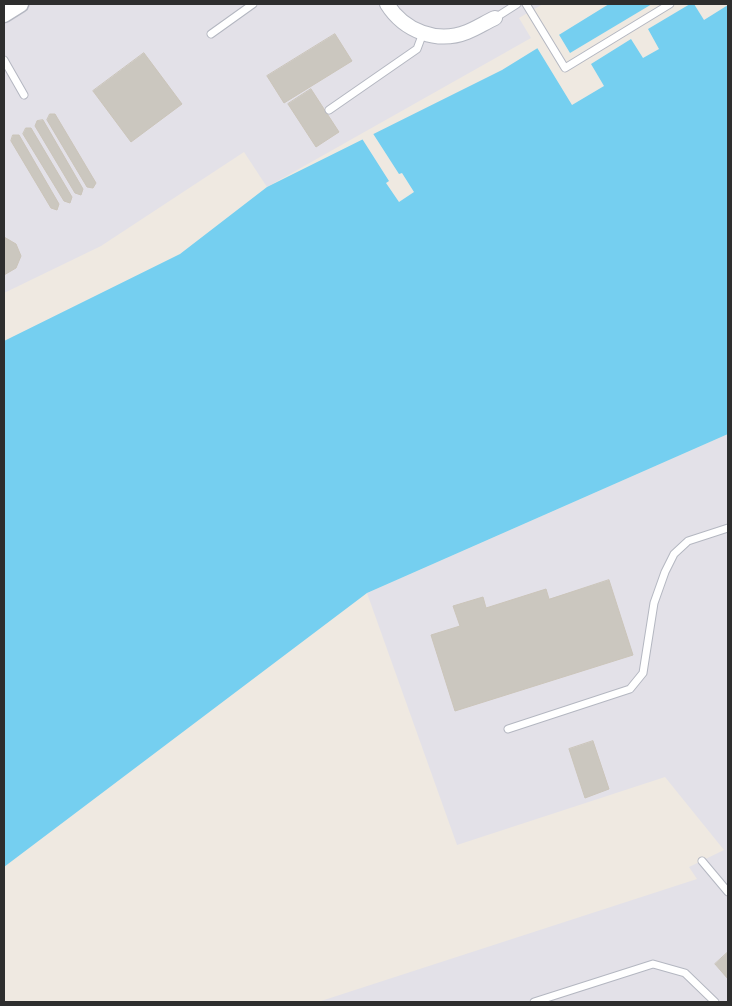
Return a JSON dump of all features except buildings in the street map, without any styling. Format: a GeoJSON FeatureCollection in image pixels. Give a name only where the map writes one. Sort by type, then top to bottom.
{"type":"FeatureCollection","features":[{"type":"Feature","properties":{"kind":"street"},"geometry":{"type":"LineString","coordinates":[[4,14],[20,4]]}},
{"type":"Feature","properties":{"kind":"street"},"geometry":{"type":"LineString","coordinates":[[387,4],[413,30],[437,37],[466,33],[495,18]]}},
{"type":"Feature","properties":{"kind":"lane"},"geometry":{"type":"LineString","coordinates":[[211,34],[253,4]]}},
{"type":"Feature","properties":{"kind":"lane"},"geometry":{"type":"LineString","coordinates":[[495,18],[517,4]]}},
{"type":"Feature","properties":{"kind":"lane"},"geometry":{"type":"LineString","coordinates":[[526,4],[566,68],[670,4]]}},
{"type":"Feature","properties":{"kind":"lane"},"geometry":{"type":"LineString","coordinates":[[329,110],[417,49],[423,33]]}},
{"type":"Feature","properties":{"kind":"lane"},"geometry":{"type":"LineString","coordinates":[[4,60],[24,95]]}},
{"type":"Feature","properties":{"kind":"lane"},"geometry":{"type":"LineString","coordinates":[[508,729],[630,689],[643,673],[654,603],[665,572],[674,554],[688,541],[728,528]]}},
{"type":"Feature","properties":{"kind":"lane"},"geometry":{"type":"LineString","coordinates":[[702,861],[728,892]]}},
{"type":"Feature","properties":{"kind":"lane"},"geometry":{"type":"LineString","coordinates":[[534,1002],[653,964],[685,973],[715,1002]]}},
{"type":"Feature","properties":{"kind":"shaded area"},"geometry":{"type":"Polygon","coordinates":[[[4,4],[543,4],[519,18],[531,38],[267,187],[244,152],[101,246],[4,293],[4,4]]]}},
{"type":"Feature","properties":{"kind":"shaded area"},"geometry":{"type":"Polygon","coordinates":[[[728,434],[728,1002],[318,1002],[697,879],[689,867],[724,850],[665,777],[457,845],[367,593],[728,434]]]}},
{"type":"Feature","properties":{"kind":"water"},"geometry":{"type":"Polygon","coordinates":[[[609,4],[728,4],[728,434],[367,593],[4,867],[4,341],[180,254],[267,187],[502,70],[609,4]]]}},
{"type":"Feature","properties":{"kind":"pier"},"geometry":{"type":"Polygon","coordinates":[[[652,4],[690,4],[648,29],[659,49],[643,58],[631,39],[591,64],[604,86],[572,105],[536,46],[558,33],[570,53],[652,4]]]}},
{"type":"Feature","properties":{"kind":"pier"},"geometry":{"type":"Polygon","coordinates":[[[694,4],[728,4],[728,5],[704,20],[694,4]]]}},
{"type":"Feature","properties":{"kind":"pier"},"geometry":{"type":"Polygon","coordinates":[[[372,132],[399,174],[402,173],[414,192],[399,202],[386,183],[389,181],[361,137],[372,132]]]}}]}
